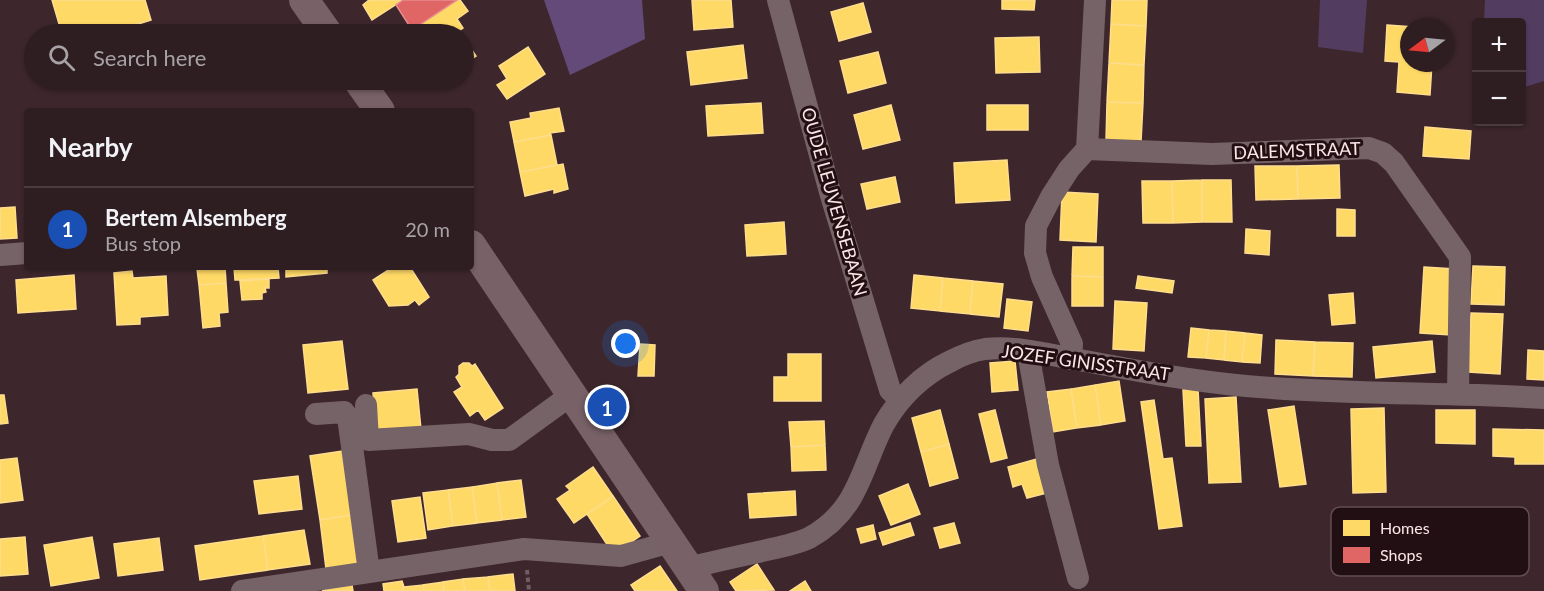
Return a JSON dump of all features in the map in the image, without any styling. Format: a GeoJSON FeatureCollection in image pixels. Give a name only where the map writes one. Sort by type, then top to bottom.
{"type":"FeatureCollection","features":[{"type":"Feature","properties":{"kind":"main road"},"geometry":{"type":"LineString","coordinates":[[304,0],[321,24]]}},
{"type":"Feature","properties":{"kind":"main road"},"geometry":{"type":"LineString","coordinates":[[365,90],[378,108]]}},
{"type":"Feature","properties":{"kind":"main road"},"geometry":{"type":"LineString","coordinates":[[474,250],[696,579]]}},
{"type":"Feature","properties":{"kind":"street","name":"OUDE LEUVENSEBAAN"},"geometry":{"type":"LineString","coordinates":[[778,0],[830,192],[890,390],[900,400]]}},
{"type":"Feature","properties":{"kind":"street"},"geometry":{"type":"LineString","coordinates":[[1071,359],[1072,344],[1042,277],[1035,253],[1036,226],[1068,169],[1087,149],[1095,0]]}},
{"type":"Feature","properties":{"kind":"street","name":"DALEMSTRAAT"},"geometry":{"type":"LineString","coordinates":[[1087,149],[1212,154],[1369,148],[1383,153],[1394,163],[1460,257],[1458,394]]}},
{"type":"Feature","properties":{"kind":"street"},"geometry":{"type":"LineString","coordinates":[[0,255],[24,253]]}},
{"type":"Feature","properties":{"kind":"street","name":"JOZEF GINISSTRAAT"},"geometry":{"type":"LineString","coordinates":[[696,579],[808,538],[828,525],[856,491],[884,424],[900,400],[921,380],[945,363],[964,354],[985,349],[1028,352],[1244,386],[1298,390],[1544,398]]}},
{"type":"Feature","properties":{"kind":"street"},"geometry":{"type":"LineString","coordinates":[[1028,352],[1048,465],[1077,578]]}},
{"type":"Feature","properties":{"kind":"street"},"geometry":{"type":"LineString","coordinates":[[366,405],[368,440],[468,434],[492,441],[509,440],[571,395]]}},
{"type":"Feature","properties":{"kind":"street"},"geometry":{"type":"LineString","coordinates":[[316,414],[344,412],[348,417],[369,572]]}},
{"type":"Feature","properties":{"kind":"street"},"geometry":{"type":"LineString","coordinates":[[242,591],[524,549],[621,556],[671,542]]}},
{"type":"Feature","properties":{"kind":"shaded area"},"geometry":{"type":"Polygon","coordinates":[[[544,0],[642,0],[645,39],[570,75],[544,0]]]}},
{"type":"Feature","properties":{"kind":"shaded area"},"geometry":{"type":"Polygon","coordinates":[[[1320,0],[1367,0],[1363,53],[1318,47],[1320,0]]]}},
{"type":"Feature","properties":{"kind":"shaded area"},"geometry":{"type":"Polygon","coordinates":[[[1485,0],[1544,0],[1544,81],[1526,87],[1526,18],[1484,18],[1485,0]]]}},
{"type":"Feature","properties":{"kind":"building: Homes"},"geometry":{"type":"Polygon","coordinates":[[[52,0],[145,0],[151,20],[138,24],[59,24],[52,0]]]}},
{"type":"Feature","properties":{"kind":"building: Homes"},"geometry":{"type":"Polygon","coordinates":[[[369,0],[403,0],[372,20],[363,5],[369,0]]]}},
{"type":"Feature","properties":{"kind":"building: Homes"},"geometry":{"type":"Polygon","coordinates":[[[457,0],[460,0],[468,11],[457,19],[460,24],[421,24],[457,0]]]}},
{"type":"Feature","properties":{"kind":"building: Homes"},"geometry":{"type":"Polygon","coordinates":[[[692,0],[731,0],[733,27],[694,30],[692,0]]]}},
{"type":"Feature","properties":{"kind":"building: Homes"},"geometry":{"type":"Polygon","coordinates":[[[1002,0],[1035,0],[1034,10],[1002,9],[1002,0]]]}},
{"type":"Feature","properties":{"kind":"building: Homes"},"geometry":{"type":"Polygon","coordinates":[[[1112,0],[1147,0],[1146,26],[1111,24],[1112,0]]]}},
{"type":"Feature","properties":{"kind":"building: Homes"},"geometry":{"type":"Polygon","coordinates":[[[863,3],[871,32],[839,41],[831,12],[863,3]]]}},
{"type":"Feature","properties":{"kind":"building: Homes"},"geometry":{"type":"Polygon","coordinates":[[[1111,24],[1146,26],[1144,65],[1109,63],[1111,24]]]}},
{"type":"Feature","properties":{"kind":"building: Homes"},"geometry":{"type":"Polygon","coordinates":[[[1387,25],[1400,26],[1400,72],[1431,72],[1430,95],[1397,92],[1399,62],[1385,61],[1387,25]]]}},
{"type":"Feature","properties":{"kind":"building: Homes"},"geometry":{"type":"Polygon","coordinates":[[[1039,37],[1040,72],[996,73],[995,38],[1039,37]]]}},
{"type":"Feature","properties":{"kind":"building: Homes"},"geometry":{"type":"Polygon","coordinates":[[[743,45],[747,78],[691,85],[687,52],[743,45]]]}},
{"type":"Feature","properties":{"kind":"building: Homes"},"geometry":{"type":"Polygon","coordinates":[[[528,47],[545,74],[507,99],[497,85],[507,79],[499,66],[528,47]]]}},
{"type":"Feature","properties":{"kind":"building: Homes"},"geometry":{"type":"Polygon","coordinates":[[[878,52],[886,83],[848,93],[840,61],[878,52]]]}},
{"type":"Feature","properties":{"kind":"building: Homes"},"geometry":{"type":"Polygon","coordinates":[[[1109,63],[1144,65],[1143,103],[1107,102],[1109,63]]]}},
{"type":"Feature","properties":{"kind":"building: Homes"},"geometry":{"type":"Polygon","coordinates":[[[1107,102],[1143,103],[1141,142],[1106,141],[1107,102]]]}},
{"type":"Feature","properties":{"kind":"building: Homes"},"geometry":{"type":"Polygon","coordinates":[[[761,103],[763,133],[708,136],[706,106],[761,103]]]}},
{"type":"Feature","properties":{"kind":"building: Homes"},"geometry":{"type":"Polygon","coordinates":[[[891,105],[900,140],[863,149],[854,115],[891,105]]]}},
{"type":"Feature","properties":{"kind":"building: Homes"},"geometry":{"type":"Polygon","coordinates":[[[987,105],[1028,105],[1028,130],[987,130],[987,105]]]}},
{"type":"Feature","properties":{"kind":"building: Homes"},"geometry":{"type":"Polygon","coordinates":[[[559,108],[564,131],[514,142],[510,122],[531,118],[530,113],[559,108]]]}},
{"type":"Feature","properties":{"kind":"building: Homes"},"geometry":{"type":"Polygon","coordinates":[[[1425,127],[1471,131],[1469,159],[1423,156],[1425,127]]]}},
{"type":"Feature","properties":{"kind":"building: Homes"},"geometry":{"type":"Polygon","coordinates":[[[551,135],[557,165],[520,172],[514,142],[551,135]]]}},
{"type":"Feature","properties":{"kind":"building: Homes"},"geometry":{"type":"Polygon","coordinates":[[[1007,160],[1010,200],[956,203],[954,163],[1007,160]]]}},
{"type":"Feature","properties":{"kind":"building: Homes"},"geometry":{"type":"Polygon","coordinates":[[[563,164],[568,189],[554,193],[554,189],[525,196],[520,172],[563,164]]]}},
{"type":"Feature","properties":{"kind":"building: Homes"},"geometry":{"type":"Polygon","coordinates":[[[1339,165],[1340,198],[1298,199],[1297,166],[1339,165]]]}},
{"type":"Feature","properties":{"kind":"building: Homes"},"geometry":{"type":"Polygon","coordinates":[[[1255,166],[1297,166],[1298,199],[1256,200],[1255,166]]]}},
{"type":"Feature","properties":{"kind":"building: Homes"},"geometry":{"type":"Polygon","coordinates":[[[895,177],[900,202],[867,209],[861,184],[895,177]]]}},
{"type":"Feature","properties":{"kind":"building: Homes"},"geometry":{"type":"Polygon","coordinates":[[[1202,180],[1202,222],[1173,223],[1172,181],[1202,180]]]}},
{"type":"Feature","properties":{"kind":"building: Homes"},"geometry":{"type":"Polygon","coordinates":[[[1202,180],[1231,180],[1232,222],[1202,222],[1202,180]]]}},
{"type":"Feature","properties":{"kind":"building: Homes"},"geometry":{"type":"Polygon","coordinates":[[[1142,181],[1172,181],[1173,223],[1143,223],[1142,181]]]}},
{"type":"Feature","properties":{"kind":"building: Homes"},"geometry":{"type":"Polygon","coordinates":[[[1062,192],[1098,194],[1096,242],[1060,240],[1062,192]]]}},
{"type":"Feature","properties":{"kind":"building: Homes"},"geometry":{"type":"Polygon","coordinates":[[[15,207],[17,238],[0,239],[0,208],[15,207]]]}},
{"type":"Feature","properties":{"kind":"building: Homes"},"geometry":{"type":"Polygon","coordinates":[[[1337,209],[1355,210],[1355,236],[1337,236],[1337,209]]]}},
{"type":"Feature","properties":{"kind":"building: Homes"},"geometry":{"type":"Polygon","coordinates":[[[784,222],[786,254],[747,256],[745,225],[784,222]]]}},
{"type":"Feature","properties":{"kind":"building: Homes"},"geometry":{"type":"Polygon","coordinates":[[[1246,229],[1270,231],[1269,255],[1245,253],[1246,229]]]}},
{"type":"Feature","properties":{"kind":"building: Homes"},"geometry":{"type":"Polygon","coordinates":[[[1073,247],[1103,247],[1103,277],[1072,276],[1073,247]]]}},
{"type":"Feature","properties":{"kind":"building: Homes"},"geometry":{"type":"Polygon","coordinates":[[[1473,266],[1505,267],[1504,305],[1471,304],[1473,266]]]}},
{"type":"Feature","properties":{"kind":"building: Homes"},"geometry":{"type":"Polygon","coordinates":[[[1424,267],[1455,269],[1451,335],[1420,333],[1424,267]]]}},
{"type":"Feature","properties":{"kind":"building: Homes"},"geometry":{"type":"Polygon","coordinates":[[[197,270],[225,270],[226,283],[199,285],[197,270]]]}},
{"type":"Feature","properties":{"kind":"building: Homes"},"geometry":{"type":"Polygon","coordinates":[[[234,270],[278,270],[279,278],[235,280],[234,270]]]}},
{"type":"Feature","properties":{"kind":"building: Homes"},"geometry":{"type":"Polygon","coordinates":[[[286,270],[327,270],[327,273],[286,277],[286,270]]]}},
{"type":"Feature","properties":{"kind":"building: Homes"},"geometry":{"type":"Polygon","coordinates":[[[388,270],[412,270],[429,297],[419,305],[415,300],[408,305],[389,306],[373,280],[388,270]]]}},
{"type":"Feature","properties":{"kind":"building: Homes"},"geometry":{"type":"Polygon","coordinates":[[[132,271],[133,278],[166,276],[168,315],[140,317],[140,324],[117,325],[114,273],[132,271]]]}},
{"type":"Feature","properties":{"kind":"building: Homes"},"geometry":{"type":"Polygon","coordinates":[[[74,275],[76,309],[18,313],[16,280],[74,275]]]}},
{"type":"Feature","properties":{"kind":"building: Homes"},"geometry":{"type":"Polygon","coordinates":[[[914,275],[943,278],[940,311],[911,308],[914,275]]]}},
{"type":"Feature","properties":{"kind":"building: Homes"},"geometry":{"type":"Polygon","coordinates":[[[1072,276],[1103,277],[1103,306],[1072,306],[1072,276]]]}},
{"type":"Feature","properties":{"kind":"building: Homes"},"geometry":{"type":"Polygon","coordinates":[[[1138,276],[1174,281],[1172,293],[1136,288],[1138,276]]]}},
{"type":"Feature","properties":{"kind":"building: Homes"},"geometry":{"type":"Polygon","coordinates":[[[943,278],[973,281],[970,314],[940,311],[943,278]]]}},
{"type":"Feature","properties":{"kind":"building: Homes"},"geometry":{"type":"Polygon","coordinates":[[[269,279],[269,288],[265,288],[266,292],[262,293],[262,299],[242,300],[240,281],[269,279]]]}},
{"type":"Feature","properties":{"kind":"building: Homes"},"geometry":{"type":"Polygon","coordinates":[[[973,281],[1003,284],[999,317],[970,314],[973,281]]]}},
{"type":"Feature","properties":{"kind":"building: Homes"},"geometry":{"type":"Polygon","coordinates":[[[226,283],[228,312],[219,313],[220,326],[203,328],[199,285],[226,283]]]}},
{"type":"Feature","properties":{"kind":"building: Homes"},"geometry":{"type":"Polygon","coordinates":[[[1353,293],[1355,323],[1332,325],[1329,295],[1353,293]]]}},
{"type":"Feature","properties":{"kind":"building: Homes"},"geometry":{"type":"Polygon","coordinates":[[[1007,299],[1032,302],[1028,331],[1004,328],[1007,299]]]}},
{"type":"Feature","properties":{"kind":"building: Homes"},"geometry":{"type":"Polygon","coordinates":[[[1115,301],[1147,303],[1144,351],[1113,349],[1115,301]]]}},
{"type":"Feature","properties":{"kind":"building: Homes"},"geometry":{"type":"Polygon","coordinates":[[[1471,313],[1503,314],[1500,374],[1468,372],[1471,313]]]}},
{"type":"Feature","properties":{"kind":"building: Homes"},"geometry":{"type":"Polygon","coordinates":[[[1191,328],[1209,330],[1206,358],[1188,357],[1191,328]]]}},
{"type":"Feature","properties":{"kind":"building: Homes"},"geometry":{"type":"Polygon","coordinates":[[[1209,330],[1226,331],[1224,360],[1206,358],[1209,330]]]}},
{"type":"Feature","properties":{"kind":"building: Homes"},"geometry":{"type":"Polygon","coordinates":[[[1226,331],[1245,333],[1242,362],[1224,360],[1226,331]]]}},
{"type":"Feature","properties":{"kind":"building: Homes"},"geometry":{"type":"Polygon","coordinates":[[[1245,333],[1262,335],[1260,363],[1242,362],[1245,333]]]}},
{"type":"Feature","properties":{"kind":"building: Homes"},"geometry":{"type":"Polygon","coordinates":[[[1276,340],[1315,342],[1313,376],[1275,374],[1276,340]]]}},
{"type":"Feature","properties":{"kind":"building: Homes"},"geometry":{"type":"Polygon","coordinates":[[[342,341],[348,389],[308,393],[303,345],[342,341]]]}},
{"type":"Feature","properties":{"kind":"building: Homes"},"geometry":{"type":"Polygon","coordinates":[[[1432,341],[1435,372],[1376,378],[1373,347],[1432,341]]]}},
{"type":"Feature","properties":{"kind":"building: Homes"},"geometry":{"type":"Polygon","coordinates":[[[1315,342],[1353,343],[1352,377],[1313,376],[1315,342]]]}},
{"type":"Feature","properties":{"kind":"building: Homes"},"geometry":{"type":"Polygon","coordinates":[[[640,344],[655,345],[654,376],[638,376],[640,344]]]}},
{"type":"Feature","properties":{"kind":"building: Homes"},"geometry":{"type":"Polygon","coordinates":[[[1528,350],[1544,351],[1544,380],[1527,379],[1528,350]]]}},
{"type":"Feature","properties":{"kind":"building: Homes"},"geometry":{"type":"Polygon","coordinates":[[[788,354],[821,354],[821,401],[774,401],[774,377],[788,377],[788,354]]]}},
{"type":"Feature","properties":{"kind":"building: Homes"},"geometry":{"type":"Polygon","coordinates":[[[1015,361],[1018,390],[992,392],[990,363],[1015,361]]]}},
{"type":"Feature","properties":{"kind":"building: Homes"},"geometry":{"type":"Polygon","coordinates":[[[469,363],[472,366],[475,364],[503,408],[485,420],[478,410],[470,416],[454,392],[462,387],[456,377],[459,374],[459,366],[469,363]]]}},
{"type":"Feature","properties":{"kind":"building: Homes"},"geometry":{"type":"Polygon","coordinates":[[[1119,381],[1125,421],[1101,425],[1095,385],[1119,381]]]}},
{"type":"Feature","properties":{"kind":"building: Homes"},"geometry":{"type":"Polygon","coordinates":[[[1095,385],[1101,425],[1077,428],[1071,389],[1095,385]]]}},
{"type":"Feature","properties":{"kind":"building: Homes"},"geometry":{"type":"Polygon","coordinates":[[[417,389],[421,429],[376,433],[373,393],[417,389]]]}},
{"type":"Feature","properties":{"kind":"building: Homes"},"geometry":{"type":"Polygon","coordinates":[[[1071,389],[1077,428],[1053,432],[1047,392],[1071,389]]]}},
{"type":"Feature","properties":{"kind":"building: Homes"},"geometry":{"type":"Polygon","coordinates":[[[1198,389],[1201,446],[1186,446],[1183,390],[1198,389]]]}},
{"type":"Feature","properties":{"kind":"building: Homes"},"geometry":{"type":"Polygon","coordinates":[[[0,395],[4,395],[8,423],[0,424],[0,395]]]}},
{"type":"Feature","properties":{"kind":"building: Homes"},"geometry":{"type":"Polygon","coordinates":[[[1236,397],[1241,482],[1209,483],[1205,399],[1236,397]]]}},
{"type":"Feature","properties":{"kind":"building: Homes"},"geometry":{"type":"Polygon","coordinates":[[[1154,400],[1163,459],[1172,458],[1182,526],[1159,529],[1141,402],[1154,400]]]}},
{"type":"Feature","properties":{"kind":"building: Homes"},"geometry":{"type":"Polygon","coordinates":[[[1294,406],[1306,484],[1280,487],[1268,410],[1294,406]]]}},
{"type":"Feature","properties":{"kind":"building: Homes"},"geometry":{"type":"Polygon","coordinates":[[[1384,408],[1386,492],[1353,493],[1351,409],[1384,408]]]}},
{"type":"Feature","properties":{"kind":"building: Homes"},"geometry":{"type":"Polygon","coordinates":[[[940,410],[949,444],[921,452],[912,418],[940,410]]]}},
{"type":"Feature","properties":{"kind":"building: Homes"},"geometry":{"type":"Polygon","coordinates":[[[995,410],[1007,458],[991,462],[979,414],[995,410]]]}},
{"type":"Feature","properties":{"kind":"building: Homes"},"geometry":{"type":"Polygon","coordinates":[[[1436,410],[1475,410],[1475,444],[1436,443],[1436,410]]]}},
{"type":"Feature","properties":{"kind":"building: Homes"},"geometry":{"type":"Polygon","coordinates":[[[824,421],[825,445],[791,447],[789,422],[824,421]]]}},
{"type":"Feature","properties":{"kind":"building: Homes"},"geometry":{"type":"Polygon","coordinates":[[[1493,429],[1544,430],[1544,464],[1515,464],[1515,457],[1493,456],[1493,429]]]}},
{"type":"Feature","properties":{"kind":"building: Homes"},"geometry":{"type":"Polygon","coordinates":[[[949,444],[958,478],[930,486],[921,452],[949,444]]]}},
{"type":"Feature","properties":{"kind":"building: Homes"},"geometry":{"type":"Polygon","coordinates":[[[825,445],[826,470],[792,471],[791,447],[825,445]]]}},
{"type":"Feature","properties":{"kind":"building: Homes"},"geometry":{"type":"Polygon","coordinates":[[[342,451],[351,515],[320,520],[310,456],[342,451]]]}},
{"type":"Feature","properties":{"kind":"building: Homes"},"geometry":{"type":"Polygon","coordinates":[[[17,458],[23,500],[0,503],[0,460],[17,458]]]}},
{"type":"Feature","properties":{"kind":"building: Homes"},"geometry":{"type":"Polygon","coordinates":[[[1037,459],[1047,493],[1027,498],[1022,484],[1013,487],[1008,467],[1037,459]]]}},
{"type":"Feature","properties":{"kind":"building: Homes"},"geometry":{"type":"Polygon","coordinates":[[[593,467],[613,496],[574,523],[557,499],[570,490],[566,486],[593,467]]]}},
{"type":"Feature","properties":{"kind":"building: Homes"},"geometry":{"type":"Polygon","coordinates":[[[298,476],[302,509],[259,514],[254,481],[298,476]]]}},
{"type":"Feature","properties":{"kind":"building: Homes"},"geometry":{"type":"Polygon","coordinates":[[[521,480],[526,517],[502,520],[497,483],[521,480]]]}},
{"type":"Feature","properties":{"kind":"building: Homes"},"geometry":{"type":"Polygon","coordinates":[[[497,483],[502,520],[477,523],[472,487],[497,483]]]}},
{"type":"Feature","properties":{"kind":"building: Homes"},"geometry":{"type":"Polygon","coordinates":[[[908,484],[920,514],[891,525],[879,496],[908,484]]]}},
{"type":"Feature","properties":{"kind":"building: Homes"},"geometry":{"type":"Polygon","coordinates":[[[472,487],[477,523],[453,526],[448,490],[472,487]]]}},
{"type":"Feature","properties":{"kind":"building: Homes"},"geometry":{"type":"Polygon","coordinates":[[[448,490],[453,526],[428,530],[423,493],[448,490]]]}},
{"type":"Feature","properties":{"kind":"building: Homes"},"geometry":{"type":"Polygon","coordinates":[[[795,491],[796,515],[750,518],[748,494],[795,491]]]}},
{"type":"Feature","properties":{"kind":"building: Homes"},"geometry":{"type":"Polygon","coordinates":[[[613,496],[640,536],[624,547],[608,546],[587,514],[613,496]]]}},
{"type":"Feature","properties":{"kind":"building: Homes"},"geometry":{"type":"Polygon","coordinates":[[[420,497],[426,538],[398,542],[392,501],[420,497]]]}},
{"type":"Feature","properties":{"kind":"building: Homes"},"geometry":{"type":"Polygon","coordinates":[[[351,515],[358,564],[326,569],[320,520],[351,515]]]}},
{"type":"Feature","properties":{"kind":"building: Homes"},"geometry":{"type":"Polygon","coordinates":[[[910,523],[914,535],[883,545],[879,533],[910,523]]]}},
{"type":"Feature","properties":{"kind":"building: Homes"},"geometry":{"type":"Polygon","coordinates":[[[954,523],[960,543],[940,548],[934,528],[954,523]]]}},
{"type":"Feature","properties":{"kind":"building: Homes"},"geometry":{"type":"Polygon","coordinates":[[[873,525],[876,539],[861,543],[857,529],[873,525]]]}},
{"type":"Feature","properties":{"kind":"building: Homes"},"geometry":{"type":"Polygon","coordinates":[[[304,530],[310,564],[268,570],[263,536],[304,530]]]}},
{"type":"Feature","properties":{"kind":"building: Homes"},"geometry":{"type":"Polygon","coordinates":[[[263,536],[268,570],[200,580],[195,546],[263,536]]]}},
{"type":"Feature","properties":{"kind":"building: Homes"},"geometry":{"type":"Polygon","coordinates":[[[25,537],[28,574],[0,576],[0,539],[25,537]]]}},
{"type":"Feature","properties":{"kind":"building: Homes"},"geometry":{"type":"Polygon","coordinates":[[[92,537],[99,578],[51,586],[44,545],[92,537]]]}},
{"type":"Feature","properties":{"kind":"building: Homes"},"geometry":{"type":"Polygon","coordinates":[[[159,538],[163,570],[118,576],[114,544],[159,538]]]}},
{"type":"Feature","properties":{"kind":"building: Homes"},"geometry":{"type":"Polygon","coordinates":[[[757,564],[774,590],[736,591],[730,582],[757,564]]]}},
{"type":"Feature","properties":{"kind":"building: Homes"},"geometry":{"type":"Polygon","coordinates":[[[660,566],[677,591],[635,591],[631,585],[660,566]]]}},
{"type":"Feature","properties":{"kind":"building: Homes"},"geometry":{"type":"Polygon","coordinates":[[[513,574],[515,591],[490,591],[488,577],[513,574]]]}},
{"type":"Feature","properties":{"kind":"building: Homes"},"geometry":{"type":"Polygon","coordinates":[[[488,577],[490,591],[465,591],[463,579],[488,577]]]}},
{"type":"Feature","properties":{"kind":"building: Homes"},"geometry":{"type":"Polygon","coordinates":[[[463,579],[465,591],[444,591],[443,582],[463,579]]]}},
{"type":"Feature","properties":{"kind":"building: Homes"},"geometry":{"type":"Polygon","coordinates":[[[402,581],[403,591],[384,591],[383,584],[402,581]]]}},
{"type":"Feature","properties":{"kind":"building: Homes"},"geometry":{"type":"Polygon","coordinates":[[[402,581],[404,587],[423,585],[424,591],[403,591],[402,581]]]}},
{"type":"Feature","properties":{"kind":"building: Homes"},"geometry":{"type":"Polygon","coordinates":[[[805,581],[811,591],[790,591],[805,581]]]}},
{"type":"Feature","properties":{"kind":"building: Homes"},"geometry":{"type":"Polygon","coordinates":[[[443,582],[444,591],[424,591],[423,585],[443,582]]]}},
{"type":"Feature","properties":{"kind":"building: Homes"},"geometry":{"type":"Polygon","coordinates":[[[352,585],[353,591],[323,591],[322,589],[352,585]]]}},
{"type":"Feature","properties":{"kind":"building: Shops"},"geometry":{"type":"Polygon","coordinates":[[[403,0],[457,0],[421,24],[408,24],[396,5],[403,0]]]}},
{"type":"Feature","properties":{"kind":"place","name":"Bertem Alsemberg"},"geometry":{"type":"Point","coordinates":[607,407]}}]}
